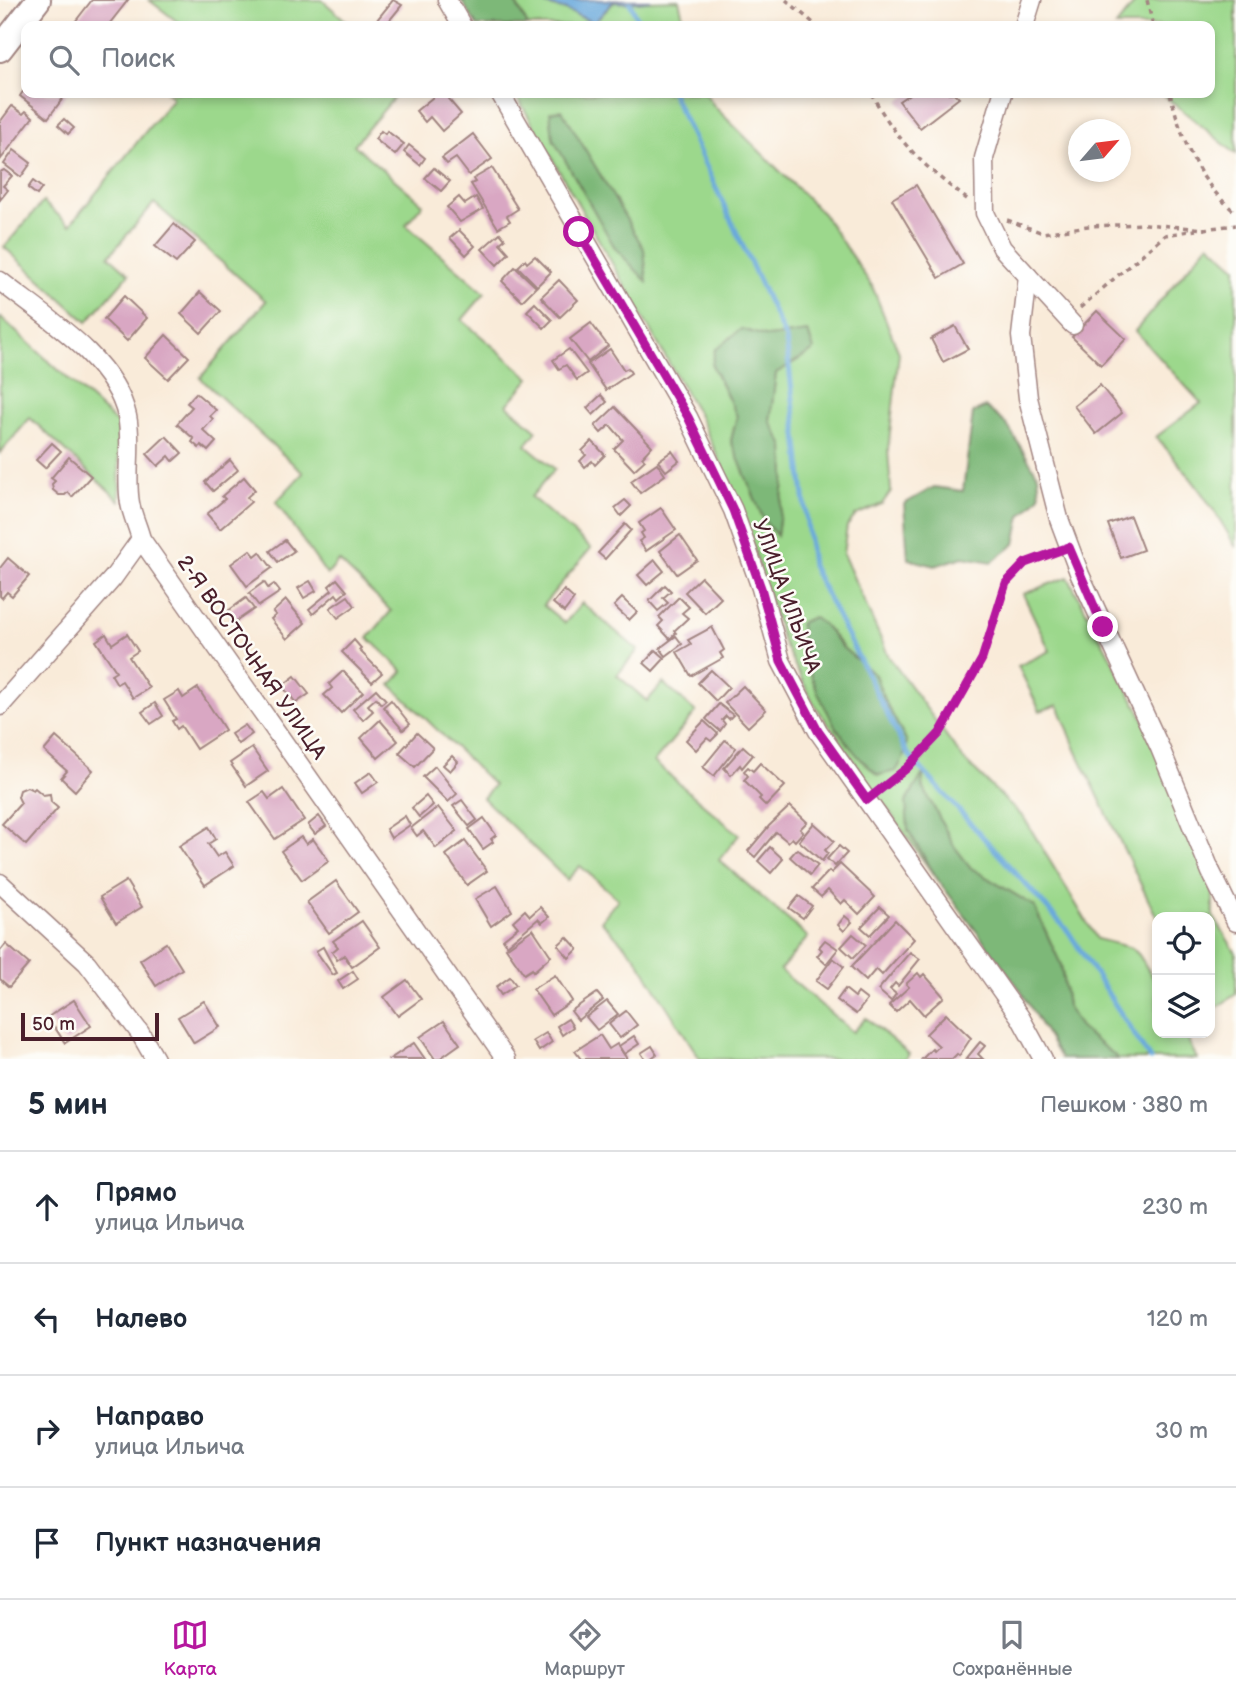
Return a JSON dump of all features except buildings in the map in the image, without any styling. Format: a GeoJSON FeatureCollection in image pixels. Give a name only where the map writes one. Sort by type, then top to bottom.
{"type":"FeatureCollection","features":[{"type":"Feature","properties":{"kind":"street"},"geometry":{"type":"LineString","coordinates":[[22,21],[38,0]]}},
{"type":"Feature","properties":{"kind":"street"},"geometry":{"type":"LineString","coordinates":[[447,0],[459,21]]}},
{"type":"Feature","properties":{"kind":"street"},"geometry":{"type":"LineString","coordinates":[[1026,21],[1032,0]]}},
{"type":"Feature","properties":{"kind":"street"},"geometry":{"type":"LineString","coordinates":[[0,49],[21,22]]}},
{"type":"Feature","properties":{"kind":"street","name":"УЛИЦА ИЛЬИЧА"},"geometry":{"type":"LineString","coordinates":[[503,98],[688,417],[733,510],[761,588],[781,661],[818,731],[1020,1017],[1043,1059]]}},
{"type":"Feature","properties":{"kind":"street"},"geometry":{"type":"LineString","coordinates":[[1002,98],[984,158],[985,213],[1002,248],[1073,325]]}},
{"type":"Feature","properties":{"kind":"street"},"geometry":{"type":"LineString","coordinates":[[1028,276],[1021,336],[1028,398],[1059,519],[1084,585],[1160,748],[1211,872],[1236,922]]}},
{"type":"Feature","properties":{"kind":"street","name":"2-Я ВОСТОЧНАЯ УЛИЦА"},"geometry":{"type":"LineString","coordinates":[[0,281],[98,362],[117,389],[128,419],[130,502],[141,539],[506,1059]]}},
{"type":"Feature","properties":{"kind":"street"},"geometry":{"type":"LineString","coordinates":[[0,706],[113,578],[141,539]]}},
{"type":"Feature","properties":{"kind":"street"},"geometry":{"type":"LineString","coordinates":[[0,883],[87,963],[140,1032],[155,1059]]}},
{"type":"Feature","properties":{"kind":"path"},"geometry":{"type":"LineString","coordinates":[[786,0],[811,21]]}},
{"type":"Feature","properties":{"kind":"path"},"geometry":{"type":"LineString","coordinates":[[1147,0],[1152,21]]}},
{"type":"Feature","properties":{"kind":"path"},"geometry":{"type":"LineString","coordinates":[[874,98],[887,124],[928,169],[985,213],[1043,233],[1088,226],[1145,224],[1205,229]]}},
{"type":"Feature","properties":{"kind":"path"},"geometry":{"type":"LineString","coordinates":[[1171,98],[1181,135],[1202,179],[1236,213]]}},
{"type":"Feature","properties":{"kind":"path"},"geometry":{"type":"LineString","coordinates":[[1082,307],[1165,234],[1236,225]]}},
{"type":"Feature","properties":{"kind":"path"},"geometry":{"type":"LineString","coordinates":[[867,800],[907,768],[940,733],[982,659],[1006,583],[1025,563],[1069,547]]}},
{"type":"Feature","properties":{"kind":"green space"},"geometry":{"type":"Polygon","coordinates":[[[149,0],[322,0],[346,21],[176,21],[149,0]]]}},
{"type":"Feature","properties":{"kind":"green space"},"geometry":{"type":"Polygon","coordinates":[[[461,0],[514,0],[525,21],[474,21],[461,0]]]}},
{"type":"Feature","properties":{"kind":"green space"},"geometry":{"type":"Polygon","coordinates":[[[514,0],[539,0],[590,21],[525,21],[514,0]]]}},
{"type":"Feature","properties":{"kind":"green space"},"geometry":{"type":"Polygon","coordinates":[[[679,0],[684,21],[596,21],[614,2],[679,0]]]}},
{"type":"Feature","properties":{"kind":"green space"},"geometry":{"type":"Polygon","coordinates":[[[1137,0],[1236,0],[1236,154],[1167,98],[1215,98],[1215,21],[1120,21],[1137,0]]]}},
{"type":"Feature","properties":{"kind":"green space"},"geometry":{"type":"Polygon","coordinates":[[[173,98],[394,98],[354,145],[423,204],[406,225],[485,293],[462,320],[530,378],[507,405],[537,431],[526,445],[555,469],[531,497],[591,548],[543,605],[565,623],[582,603],[638,650],[617,675],[647,701],[663,683],[696,712],[654,762],[739,835],[719,860],[808,937],[780,970],[853,1032],[866,1018],[909,1054],[905,1059],[700,1059],[635,956],[601,921],[618,899],[580,866],[567,880],[483,798],[494,785],[391,685],[403,671],[368,638],[391,611],[339,561],[327,575],[276,502],[303,473],[200,378],[266,301],[154,203],[109,256],[129,274],[87,322],[4,247],[43,202],[70,225],[173,98]]]}},
{"type":"Feature","properties":{"kind":"green space"},"geometry":{"type":"Polygon","coordinates":[[[518,98],[709,98],[823,214],[872,286],[899,353],[888,450],[891,491],[882,504],[856,515],[847,526],[843,554],[889,657],[964,760],[1024,818],[1097,939],[1132,948],[1139,955],[1152,976],[1152,1038],[1187,1038],[1197,1059],[1119,1059],[1081,1029],[1067,1006],[1061,965],[1034,906],[971,868],[954,846],[922,785],[923,774],[908,830],[937,880],[813,702],[783,642],[738,500],[698,414],[518,98]],[[550,112],[644,249],[602,182],[550,112]],[[741,329],[737,416],[731,441],[777,535],[785,475],[784,446],[770,421],[776,373],[814,350],[808,332],[768,337],[741,329]],[[824,625],[836,728],[864,763],[879,775],[885,701],[875,675],[843,648],[824,625]]]}},
{"type":"Feature","properties":{"kind":"green space"},"geometry":{"type":"Polygon","coordinates":[[[562,110],[644,249],[647,282],[615,248],[553,139],[550,112],[562,110]]]}},
{"type":"Feature","properties":{"kind":"green space"},"geometry":{"type":"Polygon","coordinates":[[[1209,243],[1236,267],[1236,548],[1199,490],[1156,437],[1201,403],[1135,331],[1209,243]]]}},
{"type":"Feature","properties":{"kind":"green space"},"geometry":{"type":"Polygon","coordinates":[[[0,317],[118,424],[120,501],[30,418],[0,453],[0,317]]]}},
{"type":"Feature","properties":{"kind":"green space"},"geometry":{"type":"Polygon","coordinates":[[[741,329],[768,337],[808,332],[814,350],[776,373],[770,421],[784,446],[785,475],[777,536],[764,521],[731,441],[737,416],[712,365],[715,350],[741,329]]]}},
{"type":"Feature","properties":{"kind":"green space"},"geometry":{"type":"Polygon","coordinates":[[[986,407],[1007,425],[1038,475],[1040,496],[1021,516],[1015,544],[992,562],[963,557],[935,566],[908,559],[904,504],[934,487],[963,491],[973,413],[986,407]]]}},
{"type":"Feature","properties":{"kind":"green space"},"geometry":{"type":"Polygon","coordinates":[[[1068,577],[1158,746],[1213,889],[1213,912],[1154,912],[1077,752],[1058,705],[1040,711],[1018,666],[1050,651],[1023,594],[1068,577]]]}},
{"type":"Feature","properties":{"kind":"green space"},"geometry":{"type":"Polygon","coordinates":[[[813,617],[824,625],[843,648],[875,675],[885,701],[907,742],[903,759],[896,771],[879,775],[864,762],[850,746],[825,707],[807,664],[802,643],[800,623],[813,617]]]}},
{"type":"Feature","properties":{"kind":"green space"},"geometry":{"type":"Polygon","coordinates":[[[924,772],[922,785],[954,846],[971,868],[1034,906],[1061,965],[1067,1006],[1081,1029],[1119,1059],[1061,1059],[1019,988],[938,880],[908,830],[906,802],[924,772]]]}},
{"type":"Feature","properties":{"kind":"green space"},"geometry":{"type":"Polygon","coordinates":[[[1215,919],[1236,953],[1236,994],[1215,1009],[1215,919]]]}},
{"type":"Feature","properties":{"kind":"water"},"geometry":{"type":"Polygon","coordinates":[[[539,0],[651,0],[613,2],[596,21],[539,0]]]}},
{"type":"Feature","properties":{"kind":"waterway"},"geometry":{"type":"LineString","coordinates":[[630,3],[639,21]]}},
{"type":"Feature","properties":{"kind":"waterway"},"geometry":{"type":"LineString","coordinates":[[674,98],[786,339],[812,566],[907,753],[1068,931],[1150,1059]]}},
{"type":"Feature","properties":{"kind":"route"},"geometry":{"type":"LineString","coordinates":[[579,232],[688,417],[733,510],[761,588],[781,661],[818,731],[867,800],[907,768],[940,733],[982,659],[1006,583],[1025,563],[1069,547],[1103,627]]}}]}
